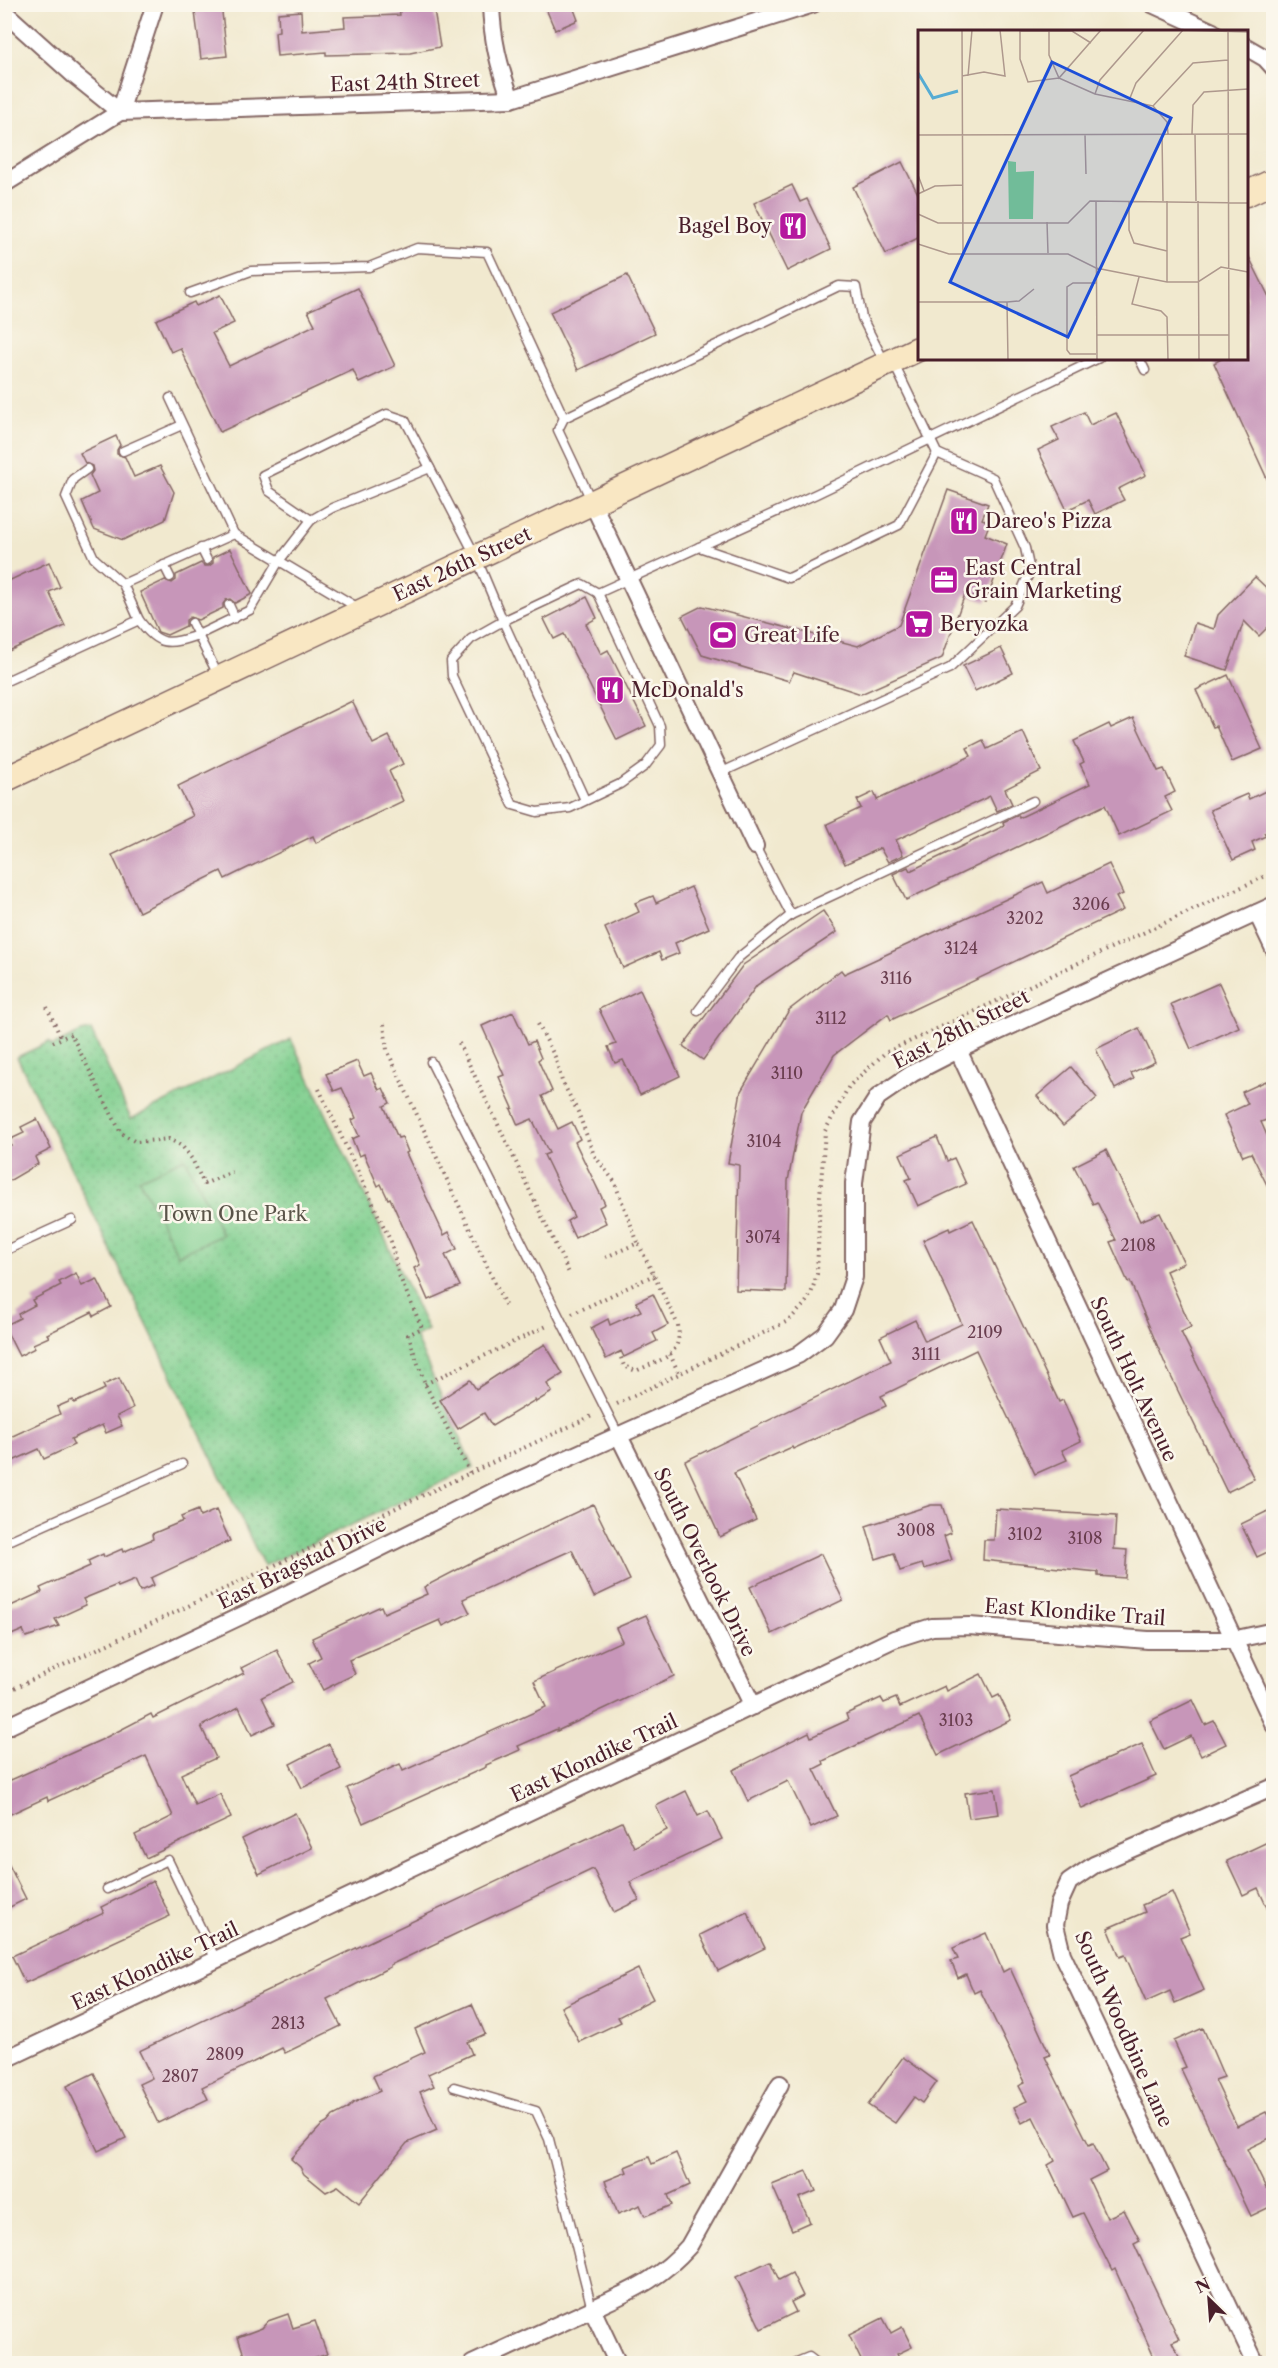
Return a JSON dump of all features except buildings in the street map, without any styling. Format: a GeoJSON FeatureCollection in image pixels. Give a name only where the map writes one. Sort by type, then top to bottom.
{"type":"FeatureCollection","features":[{"type":"Feature","properties":{"kind":"main road"},"geometry":{"type":"LineString","coordinates":[[1248,193],[1272,185]]}},
{"type":"Feature","properties":{"kind":"main road","name":"East 26th Street"},"geometry":{"type":"LineString","coordinates":[[8,776],[918,349]]}},
{"type":"Feature","properties":{"kind":"street"},"geometry":{"type":"LineString","coordinates":[[4,12],[74,75],[120,112],[155,4]]}},
{"type":"Feature","properties":{"kind":"street"},"geometry":{"type":"LineString","coordinates":[[491,4],[491,30],[498,64],[511,99]]}},
{"type":"Feature","properties":{"kind":"street","name":"East 24th Street"},"geometry":{"type":"LineString","coordinates":[[4,184],[120,112],[511,99],[813,4]]}},
{"type":"Feature","properties":{"kind":"street"},"geometry":{"type":"LineString","coordinates":[[1152,4],[1209,30]]}},
{"type":"Feature","properties":{"kind":"street"},"geometry":{"type":"LineString","coordinates":[[1248,49],[1265,58],[1274,68]]}},
{"type":"Feature","properties":{"kind":"street"},"geometry":{"type":"LineString","coordinates":[[592,502],[755,846]]}},
{"type":"Feature","properties":{"kind":"street","name":"East 28th Street"},"geometry":{"type":"LineString","coordinates":[[619,1436],[798,1355],[825,1335],[843,1310],[854,1277],[854,1183],[862,1122],[878,1097],[913,1073],[958,1050],[1274,905]]}},
{"type":"Feature","properties":{"kind":"street"},"geometry":{"type":"LineString","coordinates":[[1257,913],[1274,949]]}},
{"type":"Feature","properties":{"kind":"street","name":"South Holt Avenue"},"geometry":{"type":"LineString","coordinates":[[958,1050],[1232,1640],[1274,1725]]}},
{"type":"Feature","properties":{"kind":"street","name":"South Overlook Drive"},"geometry":{"type":"LineString","coordinates":[[619,1436],[753,1706]]}},
{"type":"Feature","properties":{"kind":"street","name":"East Bragstad Drive"},"geometry":{"type":"LineString","coordinates":[[4,1728],[279,1598],[497,1490],[619,1436]]}},
{"type":"Feature","properties":{"kind":"street","name":"East Klondike Trail"},"geometry":{"type":"LineString","coordinates":[[4,2061],[894,1639],[932,1627],[969,1626],[1148,1640],[1232,1640],[1274,1630]]}},
{"type":"Feature","properties":{"kind":"street","name":"South Woodbine Lane"},"geometry":{"type":"LineString","coordinates":[[1256,2364],[1062,1954],[1055,1925],[1059,1904],[1069,1882],[1094,1865],[1274,1787]]}},
{"type":"Feature","properties":{"kind":"street"},"geometry":{"type":"LineString","coordinates":[[471,2364],[648,2282],[672,2266],[690,2246],[780,2084]]}},
{"type":"Feature","properties":{"kind":"street"},"geometry":{"type":"LineString","coordinates":[[592,2309],[618,2364]]}},
{"type":"Feature","properties":{"kind":"lane"},"geometry":{"type":"LineString","coordinates":[[190,293],[251,272],[369,267],[417,248],[487,252],[564,418]]}},
{"type":"Feature","properties":{"kind":"lane"},"geometry":{"type":"LineString","coordinates":[[592,502],[558,430],[564,418],[839,286],[856,287],[862,318],[889,362],[937,453],[993,478],[1025,548],[1030,571],[1016,606],[950,668],[720,773]]}},
{"type":"Feature","properties":{"kind":"lane"},"geometry":{"type":"LineString","coordinates":[[598,593],[816,494],[1095,360]]}},
{"type":"Feature","properties":{"kind":"lane"},"geometry":{"type":"LineString","coordinates":[[1140,360],[1145,370]]}},
{"type":"Feature","properties":{"kind":"lane"},"geometry":{"type":"LineString","coordinates":[[170,398],[234,534],[363,611]]}},
{"type":"Feature","properties":{"kind":"lane"},"geometry":{"type":"LineString","coordinates":[[311,520],[269,491],[263,474],[387,414],[405,420],[476,557],[502,621],[585,800]]}},
{"type":"Feature","properties":{"kind":"lane"},"geometry":{"type":"LineString","coordinates":[[123,451],[182,425]]}},
{"type":"Feature","properties":{"kind":"lane"},"geometry":{"type":"LineString","coordinates":[[699,547],[789,578],[898,525],[937,453]]}},
{"type":"Feature","properties":{"kind":"lane"},"geometry":{"type":"LineString","coordinates":[[87,469],[73,480],[66,497],[94,558],[123,584],[139,620],[151,636],[172,643],[198,635],[250,610],[279,561],[311,520],[332,508],[430,468]]}},
{"type":"Feature","properties":{"kind":"lane"},"geometry":{"type":"LineString","coordinates":[[123,584],[234,534]]}},
{"type":"Feature","properties":{"kind":"lane"},"geometry":{"type":"LineString","coordinates":[[201,548],[207,560]]}},
{"type":"Feature","properties":{"kind":"lane"},"geometry":{"type":"LineString","coordinates":[[164,565],[170,577]]}},
{"type":"Feature","properties":{"kind":"lane"},"geometry":{"type":"LineString","coordinates":[[582,584],[598,593],[660,726],[661,745],[645,766],[620,784],[570,808],[537,812],[513,805],[452,676],[451,661],[471,639],[502,621],[582,584]]}},
{"type":"Feature","properties":{"kind":"lane"},"geometry":{"type":"LineString","coordinates":[[229,605],[235,618]]}},
{"type":"Feature","properties":{"kind":"lane"},"geometry":{"type":"LineString","coordinates":[[4,682],[139,620]]}},
{"type":"Feature","properties":{"kind":"lane"},"geometry":{"type":"LineString","coordinates":[[192,623],[220,678]]}},
{"type":"Feature","properties":{"kind":"lane"},"geometry":{"type":"LineString","coordinates":[[698,1011],[738,958],[791,915],[1033,801]]}},
{"type":"Feature","properties":{"kind":"lane"},"geometry":{"type":"LineString","coordinates":[[755,846],[791,915]]}},
{"type":"Feature","properties":{"kind":"lane"},"geometry":{"type":"LineString","coordinates":[[432,1062],[619,1436]]}},
{"type":"Feature","properties":{"kind":"lane"},"geometry":{"type":"LineString","coordinates":[[4,1251],[72,1220]]}},
{"type":"Feature","properties":{"kind":"lane"},"geometry":{"type":"LineString","coordinates":[[4,1543],[182,1464]]}},
{"type":"Feature","properties":{"kind":"lane"},"geometry":{"type":"LineString","coordinates":[[107,1889],[168,1860],[216,1960]]}},
{"type":"Feature","properties":{"kind":"lane"},"geometry":{"type":"LineString","coordinates":[[454,2087],[536,2111],[549,2139],[592,2309]]}},
{"type":"Feature","properties":{"kind":"lane"},"geometry":{"type":"LineString","coordinates":[[792,2364],[809,2357],[818,2364]]}},
{"type":"Feature","properties":{"kind":"path"},"geometry":{"type":"LineString","coordinates":[[47,1007],[61,1038]]}},
{"type":"Feature","properties":{"kind":"path"},"geometry":{"type":"LineString","coordinates":[[384,1024],[387,1050],[505,1305]]}},
{"type":"Feature","properties":{"kind":"path"},"geometry":{"type":"LineString","coordinates":[[538,1024],[555,1058],[562,1081],[578,1112],[594,1155],[614,1181],[639,1243],[678,1325],[680,1340],[674,1353],[636,1371],[624,1366],[619,1352]]}},
{"type":"Feature","properties":{"kind":"path"},"geometry":{"type":"LineString","coordinates":[[53,1042],[71,1034],[122,1133],[136,1142],[168,1139],[182,1146],[192,1159],[204,1184],[232,1172]]}},
{"type":"Feature","properties":{"kind":"path"},"geometry":{"type":"LineString","coordinates":[[459,1043],[569,1273]]}},
{"type":"Feature","properties":{"kind":"path"},"geometry":{"type":"LineString","coordinates":[[4,1693],[470,1473],[425,1384],[408,1335],[422,1328],[398,1273],[391,1242],[319,1089]]}},
{"type":"Feature","properties":{"kind":"path"},"geometry":{"type":"LineString","coordinates":[[606,1257],[639,1243]]}},
{"type":"Feature","properties":{"kind":"path"},"geometry":{"type":"LineString","coordinates":[[425,1384],[654,1275]]}},
{"type":"Feature","properties":{"kind":"path"},"geometry":{"type":"LineString","coordinates":[[670,1354],[679,1374]]}},
{"type":"Feature","properties":{"kind":"green space","name":"Town One Park"},"geometry":{"type":"Polygon","coordinates":[[[91,1030],[131,1119],[291,1039],[428,1330],[415,1336],[473,1468],[264,1566],[17,1057],[49,1042],[52,1046],[81,1032],[91,1030]]]}},
{"type":"Feature","properties":{"kind":"green space"},"geometry":{"type":"Polygon","coordinates":[[[185,1158],[222,1235],[178,1255],[139,1179],[185,1158]]]}},
{"type":"Feature","properties":{"kind":"place","name":"Bagel Boy"},"geometry":{"type":"Point","coordinates":[793,226]}},
{"type":"Feature","properties":{"kind":"place","name":"Dareo's Pizza"},"geometry":{"type":"Point","coordinates":[964,521]}},
{"type":"Feature","properties":{"kind":"place","name":"East Central Grain Marketing"},"geometry":{"type":"Point","coordinates":[944,580]}},
{"type":"Feature","properties":{"kind":"place","name":"Beryozka"},"geometry":{"type":"Point","coordinates":[919,624]}},
{"type":"Feature","properties":{"kind":"place","name":"Great Life"},"geometry":{"type":"Point","coordinates":[723,635]}},
{"type":"Feature","properties":{"kind":"place","name":"McDonald's"},"geometry":{"type":"Point","coordinates":[610,690]}}]}
